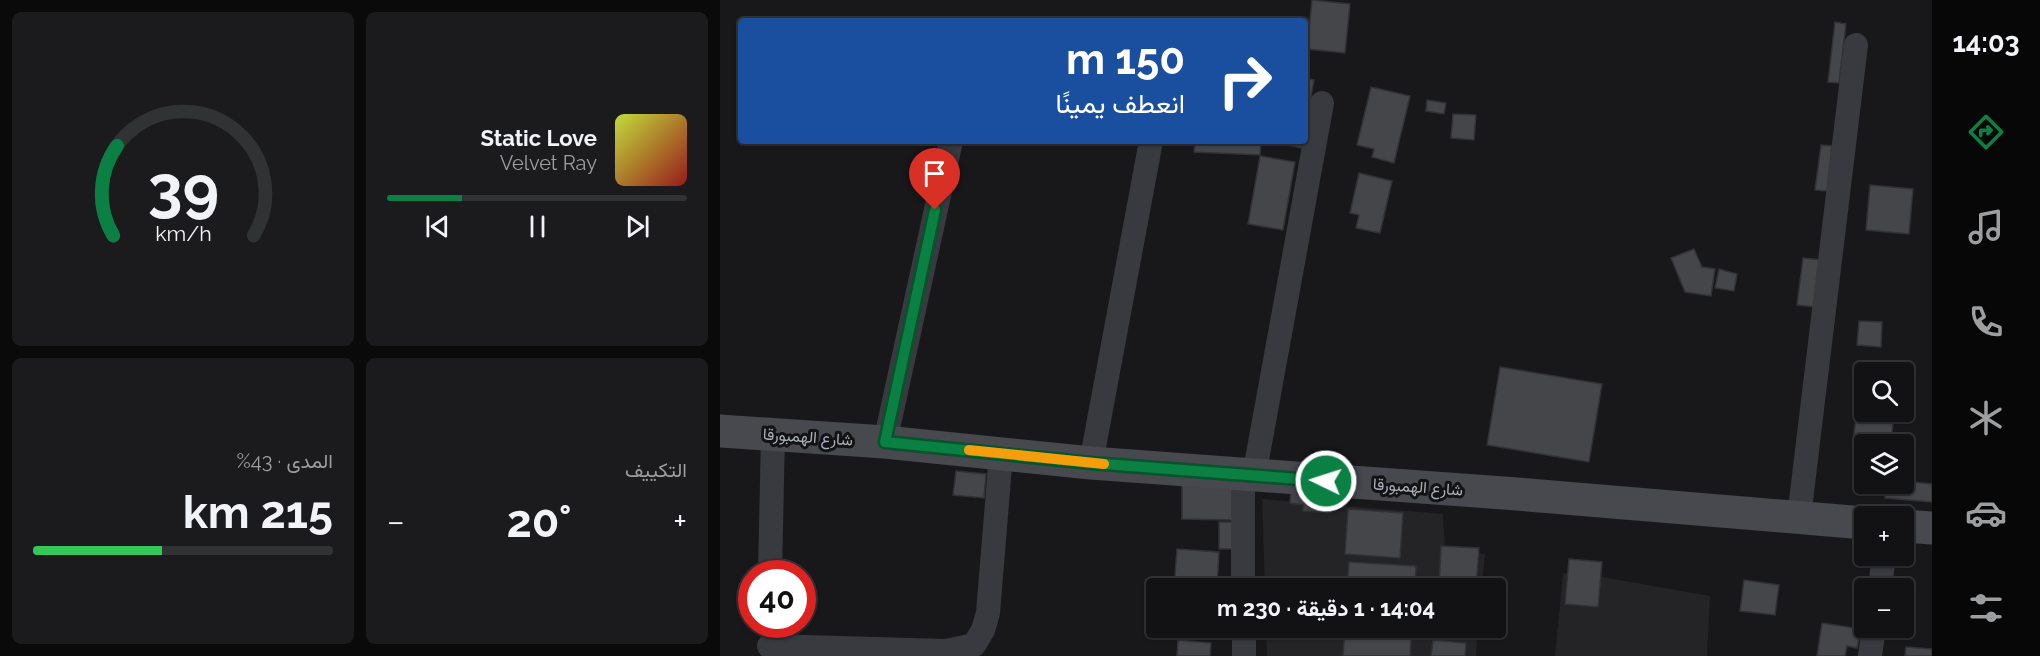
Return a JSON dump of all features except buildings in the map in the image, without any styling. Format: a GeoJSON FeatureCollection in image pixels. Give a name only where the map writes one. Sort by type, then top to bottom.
{"type":"FeatureCollection","features":[{"type":"Feature","properties":{"kind":"street"},"geometry":{"type":"LineString","coordinates":[[1799,517],[1856,45]]}},
{"type":"Feature","properties":{"kind":"street"},"geometry":{"type":"LineString","coordinates":[[1243,578],[1248,476],[1322,103]]}},
{"type":"Feature","properties":{"kind":"street"},"geometry":{"type":"LineString","coordinates":[[885,442],[950,144]]}},
{"type":"Feature","properties":{"kind":"street"},"geometry":{"type":"LineString","coordinates":[[1091,463],[1149,144]]}},
{"type":"Feature","properties":{"kind":"street","name":"شارع الهمبورقا"},"geometry":{"type":"LineString","coordinates":[[720,431],[885,442],[1248,476],[1517,494],[1854,522]]}},
{"type":"Feature","properties":{"kind":"street"},"geometry":{"type":"LineString","coordinates":[[770,560],[773,435]]}},
{"type":"Feature","properties":{"kind":"street"},"geometry":{"type":"LineString","coordinates":[[769,642],[946,651],[974,645],[983,630],[988,613],[1001,454]]}},
{"type":"Feature","properties":{"kind":"street"},"geometry":{"type":"LineString","coordinates":[[1914,527],[1932,528]]}},
{"type":"Feature","properties":{"kind":"street"},"geometry":{"type":"LineString","coordinates":[[1244,638],[1244,656]]}},
{"type":"Feature","properties":{"kind":"street"},"geometry":{"type":"LineString","coordinates":[[1870,656],[1872,638]]}},
{"type":"Feature","properties":{"kind":"shaded area"},"geometry":{"type":"Polygon","coordinates":[[[1262,499],[1443,514],[1445,552],[1485,554],[1483,578],[1265,578],[1262,499]]]}},
{"type":"Feature","properties":{"kind":"shaded area"},"geometry":{"type":"Polygon","coordinates":[[[1563,573],[1602,577],[1710,596],[1707,656],[1555,656],[1563,573]]]}},
{"type":"Feature","properties":{"kind":"shaded area"},"geometry":{"type":"Polygon","coordinates":[[[1266,638],[1477,638],[1476,656],[1267,656],[1266,638]]]}},
{"type":"Feature","properties":{"kind":"slow traffic"},"geometry":{"type":"LineString","coordinates":[[969,450],[1104,464]]}},
{"type":"Feature","properties":{"kind":"route"},"geometry":{"type":"LineString","coordinates":[[935,210],[885,442],[1091,463],[1326,481]]}}]}
